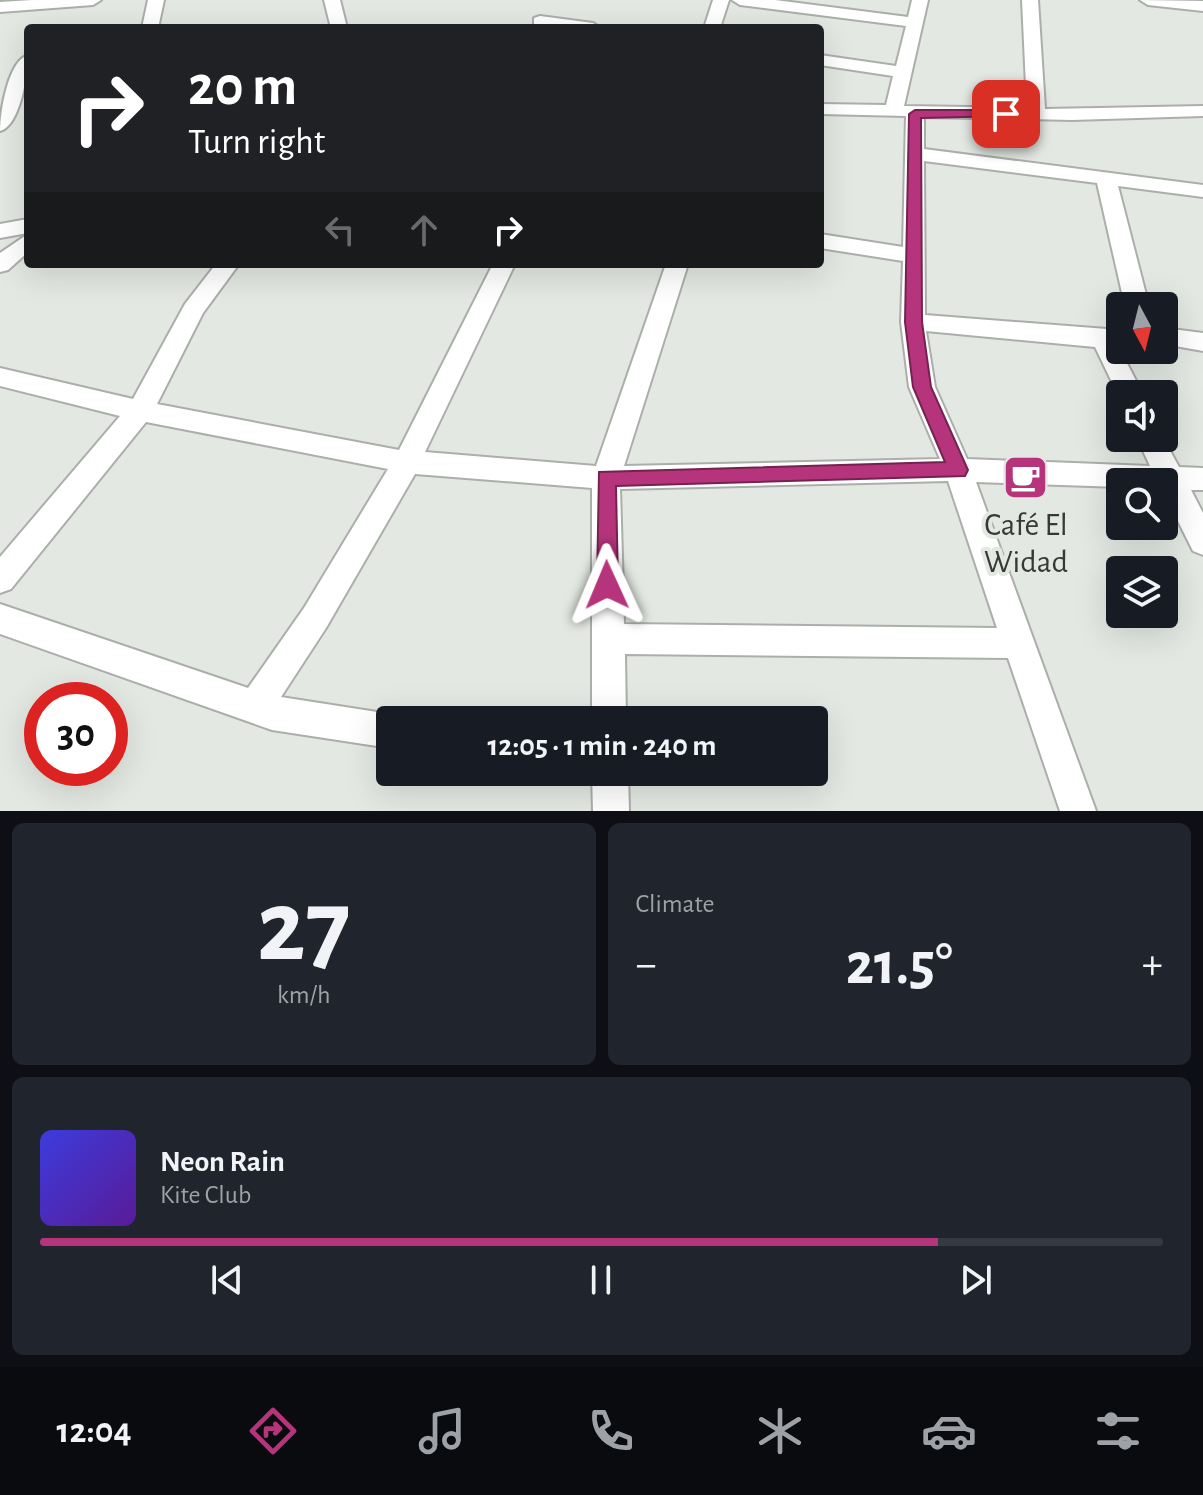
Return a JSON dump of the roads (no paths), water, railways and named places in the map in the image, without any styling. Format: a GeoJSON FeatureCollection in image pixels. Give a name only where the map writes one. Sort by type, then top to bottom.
{"type":"FeatureCollection","features":[{"type":"Feature","properties":{"kind":"street"},"geometry":{"type":"LineString","coordinates":[[0,7],[48,9],[93,0]]}},
{"type":"Feature","properties":{"kind":"street"},"geometry":{"type":"LineString","coordinates":[[151,24],[156,0]]}},
{"type":"Feature","properties":{"kind":"street"},"geometry":{"type":"LineString","coordinates":[[332,0],[338,24]]}},
{"type":"Feature","properties":{"kind":"street"},"geometry":{"type":"LineString","coordinates":[[713,24],[721,0]]}},
{"type":"Feature","properties":{"kind":"street"},"geometry":{"type":"LineString","coordinates":[[740,0],[915,23]]}},
{"type":"Feature","properties":{"kind":"street"},"geometry":{"type":"LineString","coordinates":[[920,0],[903,72],[904,113],[916,154],[913,322],[922,387],[958,470],[1078,811]]}},
{"type":"Feature","properties":{"kind":"street"},"geometry":{"type":"LineString","coordinates":[[1030,0],[1036,114]]}},
{"type":"Feature","properties":{"kind":"street"},"geometry":{"type":"LineString","coordinates":[[1148,0],[1203,6]]}},
{"type":"Feature","properties":{"kind":"street"},"geometry":{"type":"LineString","coordinates":[[539,20],[566,24]]}},
{"type":"Feature","properties":{"kind":"street"},"geometry":{"type":"LineString","coordinates":[[824,61],[903,72]]}},
{"type":"Feature","properties":{"kind":"street"},"geometry":{"type":"LineString","coordinates":[[0,125],[13,104],[24,72]]}},
{"type":"Feature","properties":{"kind":"street"},"geometry":{"type":"LineString","coordinates":[[824,109],[1036,114],[1203,111]]}},
{"type":"Feature","properties":{"kind":"street"},"geometry":{"type":"LineString","coordinates":[[916,154],[1203,191]]}},
{"type":"Feature","properties":{"kind":"street"},"geometry":{"type":"LineString","coordinates":[[1106,178],[1134,292]]}},
{"type":"Feature","properties":{"kind":"street"},"geometry":{"type":"LineString","coordinates":[[0,231],[24,227]]}},
{"type":"Feature","properties":{"kind":"street"},"geometry":{"type":"LineString","coordinates":[[824,242],[912,255]]}},
{"type":"Feature","properties":{"kind":"street"},"geometry":{"type":"LineString","coordinates":[[0,265],[24,244]]}},
{"type":"Feature","properties":{"kind":"street"},"geometry":{"type":"LineString","coordinates":[[0,579],[140,411],[193,310],[225,268]]}},
{"type":"Feature","properties":{"kind":"street"},"geometry":{"type":"LineString","coordinates":[[255,707],[315,618],[407,462],[502,268]]}},
{"type":"Feature","properties":{"kind":"street"},"geometry":{"type":"LineString","coordinates":[[609,706],[606,478],[676,268]]}},
{"type":"Feature","properties":{"kind":"street"},"geometry":{"type":"LineString","coordinates":[[913,322],[1106,338]]}},
{"type":"Feature","properties":{"kind":"street"},"geometry":{"type":"LineString","coordinates":[[1178,338],[1203,342]]}},
{"type":"Feature","properties":{"kind":"street"},"geometry":{"type":"LineString","coordinates":[[0,377],[140,411],[407,462],[606,478],[958,470],[1106,476]]}},
{"type":"Feature","properties":{"kind":"street"},"geometry":{"type":"LineString","coordinates":[[1178,479],[1203,479]]}},
{"type":"Feature","properties":{"kind":"street"},"geometry":{"type":"LineString","coordinates":[[1178,494],[1203,542]]}},
{"type":"Feature","properties":{"kind":"street"},"geometry":{"type":"LineString","coordinates":[[0,619],[272,713],[376,729]]}},
{"type":"Feature","properties":{"kind":"street"},"geometry":{"type":"LineString","coordinates":[[608,639],[1019,643]]}},
{"type":"Feature","properties":{"kind":"street"},"geometry":{"type":"LineString","coordinates":[[610,786],[611,811]]}},
{"type":"Feature","properties":{"kind":"place","name":"Café El Widad"},"geometry":{"type":"Point","coordinates":[1026,478]}}]}
